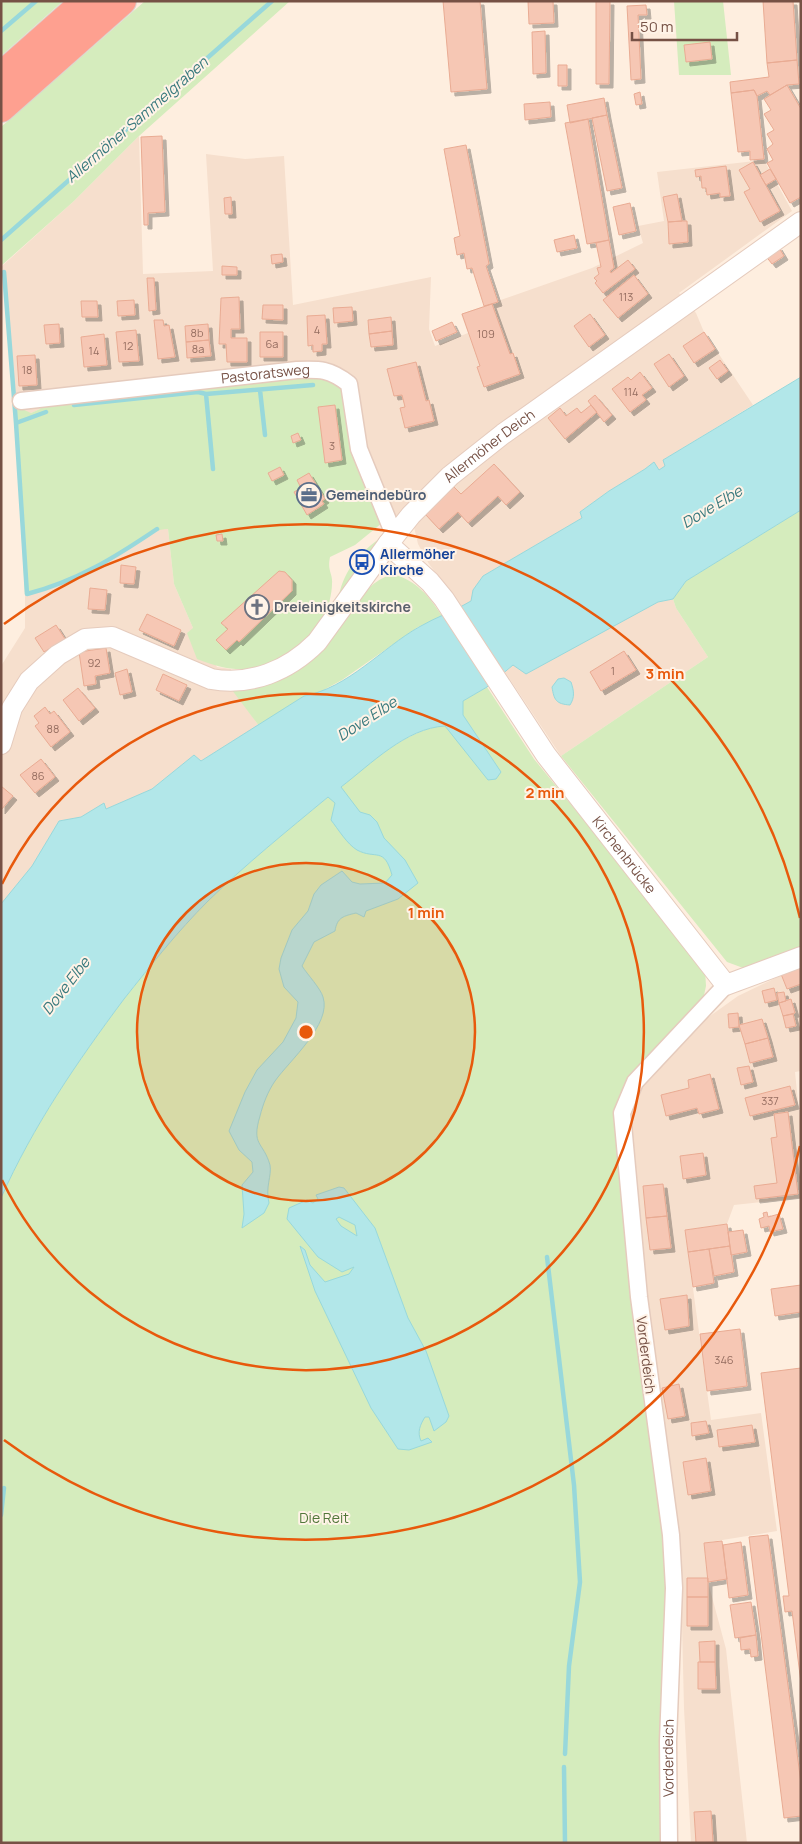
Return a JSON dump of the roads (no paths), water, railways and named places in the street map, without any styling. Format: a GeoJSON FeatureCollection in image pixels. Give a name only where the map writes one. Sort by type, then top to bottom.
{"type":"FeatureCollection","features":[{"type":"Feature","properties":{"kind":"highway"},"geometry":{"type":"LineString","coordinates":[[1,76],[86,1]]}},
{"type":"Feature","properties":{"kind":"highway"},"geometry":{"type":"LineString","coordinates":[[1,108],[122,1]]}},
{"type":"Feature","properties":{"kind":"street","name":"Allermöher Deich"},"geometry":{"type":"LineString","coordinates":[[1,744],[12,708],[29,681],[70,645],[85,639],[112,637],[211,679],[228,682],[256,679],[284,668],[306,654],[317,642],[392,538],[450,476],[504,434],[801,222]]}},
{"type":"Feature","properties":{"kind":"street","name":"Pastoratsweg"},"geometry":{"type":"LineString","coordinates":[[21,401],[297,370],[317,369],[335,372],[349,384],[359,449],[390,525],[392,538]]}},
{"type":"Feature","properties":{"kind":"street","name":"Kirchenbrücke"},"geometry":{"type":"LineString","coordinates":[[392,538],[444,599],[546,755],[726,985]]}},
{"type":"Feature","properties":{"kind":"street","name":"Vorderdeich"},"geometry":{"type":"LineString","coordinates":[[670,1843],[668,1741],[674,1588],[671,1534],[639,1297],[622,1113],[635,1082],[726,985],[801,957]]}},
{"type":"Feature","properties":{"kind":"water","name":"Dove Elbe"},"geometry":{"type":"Polygon","coordinates":[[[801,377],[801,510],[686,581],[673,599],[658,602],[526,674],[513,665],[487,687],[463,701],[463,715],[501,772],[496,779],[488,780],[445,726],[431,728],[403,740],[341,787],[360,812],[370,815],[377,822],[384,838],[405,860],[418,883],[398,899],[366,911],[364,917],[356,913],[339,920],[335,931],[314,942],[302,966],[322,994],[324,1008],[321,1019],[308,1042],[275,1081],[261,1111],[257,1138],[270,1165],[269,1203],[264,1213],[242,1228],[244,1214],[242,1185],[253,1172],[252,1162],[239,1150],[229,1131],[245,1092],[257,1070],[283,1042],[296,1018],[298,1002],[284,987],[279,969],[281,958],[292,930],[308,911],[314,894],[321,885],[342,871],[352,882],[360,884],[385,883],[392,875],[386,860],[379,855],[357,850],[346,840],[331,820],[335,803],[328,797],[222,887],[154,961],[124,999],[57,1095],[27,1145],[1,1198],[1,904],[32,866],[59,821],[81,817],[104,803],[106,809],[152,789],[194,755],[201,761],[304,696],[320,692],[335,685],[419,627],[471,601],[473,590],[483,576],[582,518],[580,512],[609,491],[654,462],[659,470],[665,466],[663,460],[801,377]]]}},
{"type":"Feature","properties":{"kind":"water"},"geometry":{"type":"Polygon","coordinates":[[[564,678],[571,682],[573,688],[573,697],[570,705],[556,701],[552,687],[558,679],[564,678]]]}},
{"type":"Feature","properties":{"kind":"water"},"geometry":{"type":"Polygon","coordinates":[[[339,1187],[344,1188],[375,1228],[408,1318],[426,1351],[449,1416],[446,1422],[434,1431],[429,1417],[425,1417],[419,1435],[421,1441],[428,1438],[432,1442],[409,1450],[398,1449],[371,1408],[315,1291],[300,1246],[305,1250],[310,1265],[325,1282],[349,1274],[354,1267],[342,1272],[318,1257],[287,1219],[289,1208],[307,1200],[313,1203],[318,1199],[316,1195],[339,1187]],[[339,1217],[336,1219],[341,1226],[357,1236],[355,1225],[339,1217]]]}},
{"type":"Feature","properties":{"kind":"waterway"},"geometry":{"type":"LineString","coordinates":[[1,31],[36,1]]}},
{"type":"Feature","properties":{"kind":"waterway","name":"Allermöher Sammelgraben"},"geometry":{"type":"LineString","coordinates":[[1,240],[272,1]]}},
{"type":"Feature","properties":{"kind":"waterway"},"geometry":{"type":"LineString","coordinates":[[4,272],[16,423]]}},
{"type":"Feature","properties":{"kind":"waterway"},"geometry":{"type":"LineString","coordinates":[[74,405],[198,392],[206,394],[313,385]]}},
{"type":"Feature","properties":{"kind":"waterway"},"geometry":{"type":"LineString","coordinates":[[260,390],[265,435]]}},
{"type":"Feature","properties":{"kind":"waterway"},"geometry":{"type":"LineString","coordinates":[[206,394],[213,469]]}},
{"type":"Feature","properties":{"kind":"waterway"},"geometry":{"type":"LineString","coordinates":[[46,412],[16,423],[27,594],[45,589],[95,568],[157,529]]}},
{"type":"Feature","properties":{"kind":"waterway"},"geometry":{"type":"LineString","coordinates":[[547,1257],[574,1485],[580,1582],[569,1666],[565,1754]]}},
{"type":"Feature","properties":{"kind":"waterway"},"geometry":{"type":"LineString","coordinates":[[1,1515],[4,1488]]}},
{"type":"Feature","properties":{"kind":"waterway"},"geometry":{"type":"LineString","coordinates":[[564,1767],[565,1843]]}},
{"type":"Feature","properties":{"kind":"place","name":"Gemeindebüro"},"geometry":{"type":"Point","coordinates":[309,495]}},
{"type":"Feature","properties":{"kind":"place","name":"Allermöher Kirche"},"geometry":{"type":"Point","coordinates":[362,562]}},
{"type":"Feature","properties":{"kind":"place","name":"Dreieinigkeitskirche"},"geometry":{"type":"Point","coordinates":[257,607]}},
{"type":"Feature","properties":{"kind":"park label","name":"Die Reit"},"geometry":{"type":"Point","coordinates":[324,1518]}}]}
